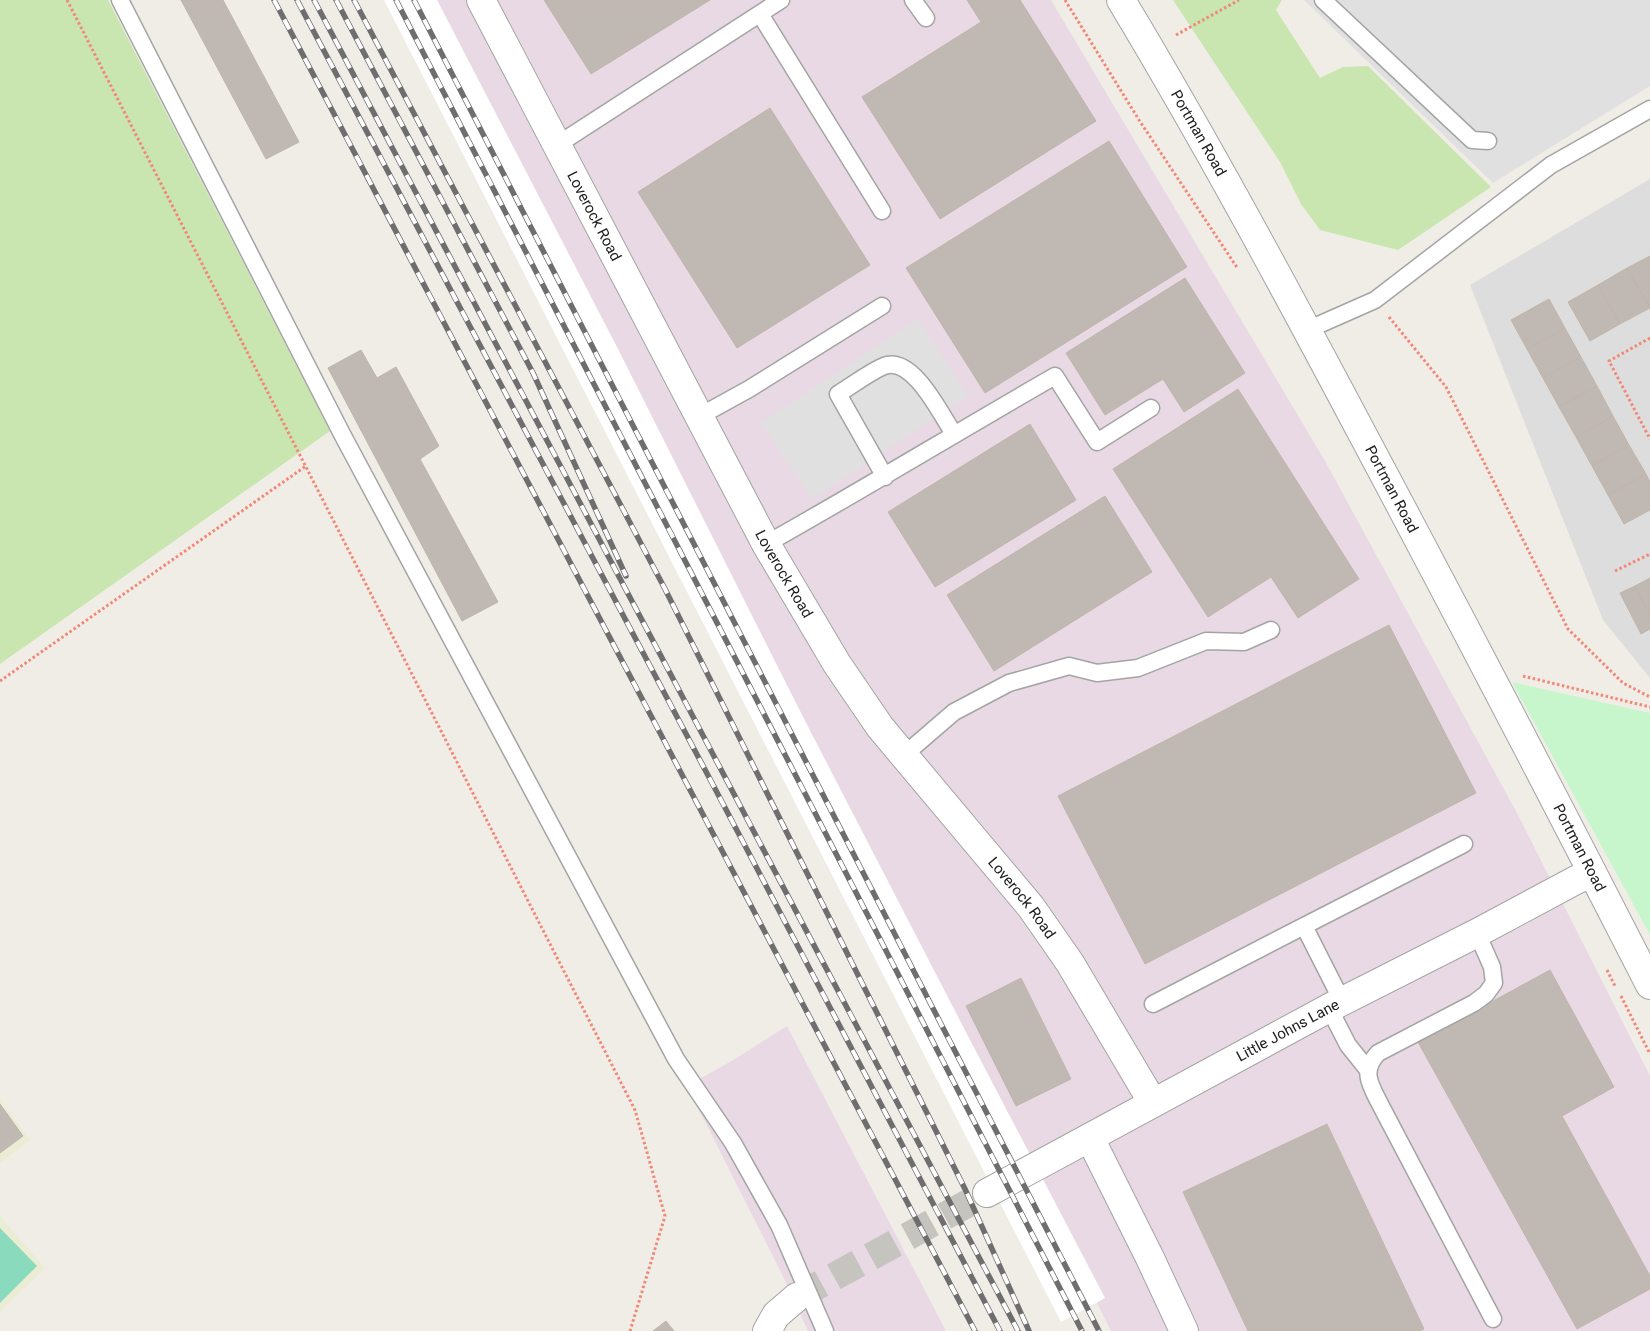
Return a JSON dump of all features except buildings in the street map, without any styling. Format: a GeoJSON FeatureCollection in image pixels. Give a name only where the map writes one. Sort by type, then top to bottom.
{"type":"FeatureCollection","features":[{"type":"Feature","properties":{"kind":"street","name":"Loverock Road"},"geometry":{"type":"LineString","coordinates":[[481,0],[766,544],[837,664],[880,727],[1031,907],[1070,962],[1153,1103]]}},
{"type":"Feature","properties":{"kind":"street","name":"Portman Road"},"geometry":{"type":"LineString","coordinates":[[1121,0],[1174,87],[1307,330],[1486,668],[1650,985]]}},
{"type":"Feature","properties":{"kind":"street","name":"Little Johns Lane"},"geometry":{"type":"LineString","coordinates":[[987,1193],[1336,1005],[1592,873]]}},
{"type":"Feature","properties":{"kind":"street"},"geometry":{"type":"LineString","coordinates":[[1090,1138],[1184,1331]]}},
{"type":"Feature","properties":{"kind":"street"},"geometry":{"type":"LineString","coordinates":[[767,1331],[776,1314],[797,1297]]}},
{"type":"Feature","properties":{"kind":"lane"},"geometry":{"type":"LineString","coordinates":[[120,0],[347,443],[676,1058],[733,1143],[779,1225],[824,1331]]}},
{"type":"Feature","properties":{"kind":"lane"},"geometry":{"type":"LineString","coordinates":[[557,145],[781,0]]}},
{"type":"Feature","properties":{"kind":"lane"},"geometry":{"type":"LineString","coordinates":[[913,0],[926,18]]}},
{"type":"Feature","properties":{"kind":"lane"},"geometry":{"type":"LineString","coordinates":[[1323,0],[1472,140],[1488,141]]}},
{"type":"Feature","properties":{"kind":"lane"},"geometry":{"type":"LineString","coordinates":[[760,14],[882,211]]}},
{"type":"Feature","properties":{"kind":"lane"},"geometry":{"type":"LineString","coordinates":[[1307,330],[1375,300],[1551,165],[1650,109]]}},
{"type":"Feature","properties":{"kind":"lane"},"geometry":{"type":"LineString","coordinates":[[700,416],[749,389],[882,306]]}},
{"type":"Feature","properties":{"kind":"lane"},"geometry":{"type":"LineString","coordinates":[[885,477],[838,394],[885,366],[895,365],[906,369],[917,377],[954,434]]}},
{"type":"Feature","properties":{"kind":"lane"},"geometry":{"type":"LineString","coordinates":[[766,544],[885,477],[954,434],[1055,376],[1097,442],[1151,408]]}},
{"type":"Feature","properties":{"kind":"lane"},"geometry":{"type":"LineString","coordinates":[[904,754],[954,712],[1009,683],[1069,666],[1097,673],[1138,668],[1206,641],[1244,642],[1270,630]]}},
{"type":"Feature","properties":{"kind":"lane"},"geometry":{"type":"LineString","coordinates":[[1153,1004],[1464,844]]}},
{"type":"Feature","properties":{"kind":"lane"},"geometry":{"type":"LineString","coordinates":[[1304,926],[1336,1005],[1348,1046],[1368,1070]]}},
{"type":"Feature","properties":{"kind":"lane"},"geometry":{"type":"LineString","coordinates":[[1477,933],[1492,967],[1494,983],[1486,994],[1474,1003],[1378,1053],[1370,1062],[1368,1074],[1373,1091],[1492,1320]]}},
{"type":"Feature","properties":{"kind":"path"},"geometry":{"type":"LineString","coordinates":[[67,0],[636,1110],[665,1216],[630,1331]]}},
{"type":"Feature","properties":{"kind":"path"},"geometry":{"type":"LineString","coordinates":[[1176,35],[1239,0]]}},
{"type":"Feature","properties":{"kind":"path"},"geometry":{"type":"LineString","coordinates":[[1375,300],[1446,387],[1568,628],[1623,683],[1650,697]]}},
{"type":"Feature","properties":{"kind":"path"},"geometry":{"type":"LineString","coordinates":[[1650,338],[1609,361],[1650,439]]}},
{"type":"Feature","properties":{"kind":"path"},"geometry":{"type":"LineString","coordinates":[[0,682],[306,466]]}},
{"type":"Feature","properties":{"kind":"path"},"geometry":{"type":"LineString","coordinates":[[1615,571],[1650,554]]}},
{"type":"Feature","properties":{"kind":"path"},"geometry":{"type":"LineString","coordinates":[[1486,668],[1650,707]]}},
{"type":"Feature","properties":{"kind":"shaded area"},"geometry":{"type":"Polygon","coordinates":[[[437,0],[1051,0],[1325,461],[1518,815],[1650,1076],[1650,1331],[1111,1331],[803,717],[437,0]]]}},
{"type":"Feature","properties":{"kind":"shaded area"},"geometry":{"type":"Polygon","coordinates":[[[1304,0],[1650,0],[1650,86],[1493,183],[1304,0]]]}},
{"type":"Feature","properties":{"kind":"shaded area"},"geometry":{"type":"Polygon","coordinates":[[[1650,179],[1650,678],[1603,620],[1470,285],[1650,179]]]}},
{"type":"Feature","properties":{"kind":"shaded area"},"geometry":{"type":"Polygon","coordinates":[[[918,319],[968,396],[812,499],[761,423],[918,319]]]}},
{"type":"Feature","properties":{"kind":"shaded area"},"geometry":{"type":"Polygon","coordinates":[[[787,1026],[946,1331],[808,1331],[782,1274],[687,1086],[735,1059],[787,1026]]]}},
{"type":"Feature","properties":{"kind":"green space"},"geometry":{"type":"Polygon","coordinates":[[[0,0],[108,0],[330,431],[0,664],[0,0]]]}},
{"type":"Feature","properties":{"kind":"green space"},"geometry":{"type":"Polygon","coordinates":[[[1173,0],[1282,0],[1276,10],[1320,78],[1343,67],[1368,66],[1491,187],[1398,250],[1320,230],[1301,204],[1280,162],[1173,0]]]}},
{"type":"Feature","properties":{"kind":"green space"},"geometry":{"type":"Polygon","coordinates":[[[1512,682],[1650,713],[1650,935],[1512,682]]]}},
{"type":"Feature","properties":{"kind":"green space"},"geometry":{"type":"Polygon","coordinates":[[[0,1099],[30,1140],[0,1163],[0,1099]]]}},
{"type":"Feature","properties":{"kind":"green space"},"geometry":{"type":"Polygon","coordinates":[[[0,1216],[45,1268],[0,1312],[0,1216]]]}},
{"type":"Feature","properties":{"kind":"green space"},"geometry":{"type":"Polygon","coordinates":[[[0,1228],[37,1266],[0,1303],[0,1228]]]}},
{"type":"Feature","properties":{"kind":"pier"},"geometry":{"type":"Polygon","coordinates":[[[384,0],[437,0],[617,347],[803,717],[1105,1298],[1061,1322],[384,0]]]}},
{"type":"Feature","properties":{"kind":"tunnel"},"geometry":{"type":"LineString","coordinates":[[797,1297],[987,1193]]}},
{"type":"Feature","properties":{"kind":"railway"},"geometry":{"type":"LineString","coordinates":[[274,0],[975,1331]]}},
{"type":"Feature","properties":{"kind":"railway"},"geometry":{"type":"LineString","coordinates":[[297,0],[1000,1331]]}},
{"type":"Feature","properties":{"kind":"railway"},"geometry":{"type":"LineString","coordinates":[[314,0],[1018,1331]]}},
{"type":"Feature","properties":{"kind":"railway"},"geometry":{"type":"LineString","coordinates":[[336,0],[533,373],[626,576]]}},
{"type":"Feature","properties":{"kind":"railway"},"geometry":{"type":"LineString","coordinates":[[354,0],[665,589],[965,1189],[1029,1331]]}},
{"type":"Feature","properties":{"kind":"railway"},"geometry":{"type":"LineString","coordinates":[[396,0],[1082,1331]]}},
{"type":"Feature","properties":{"kind":"railway"},"geometry":{"type":"LineString","coordinates":[[414,0],[1099,1331]]}}]}
